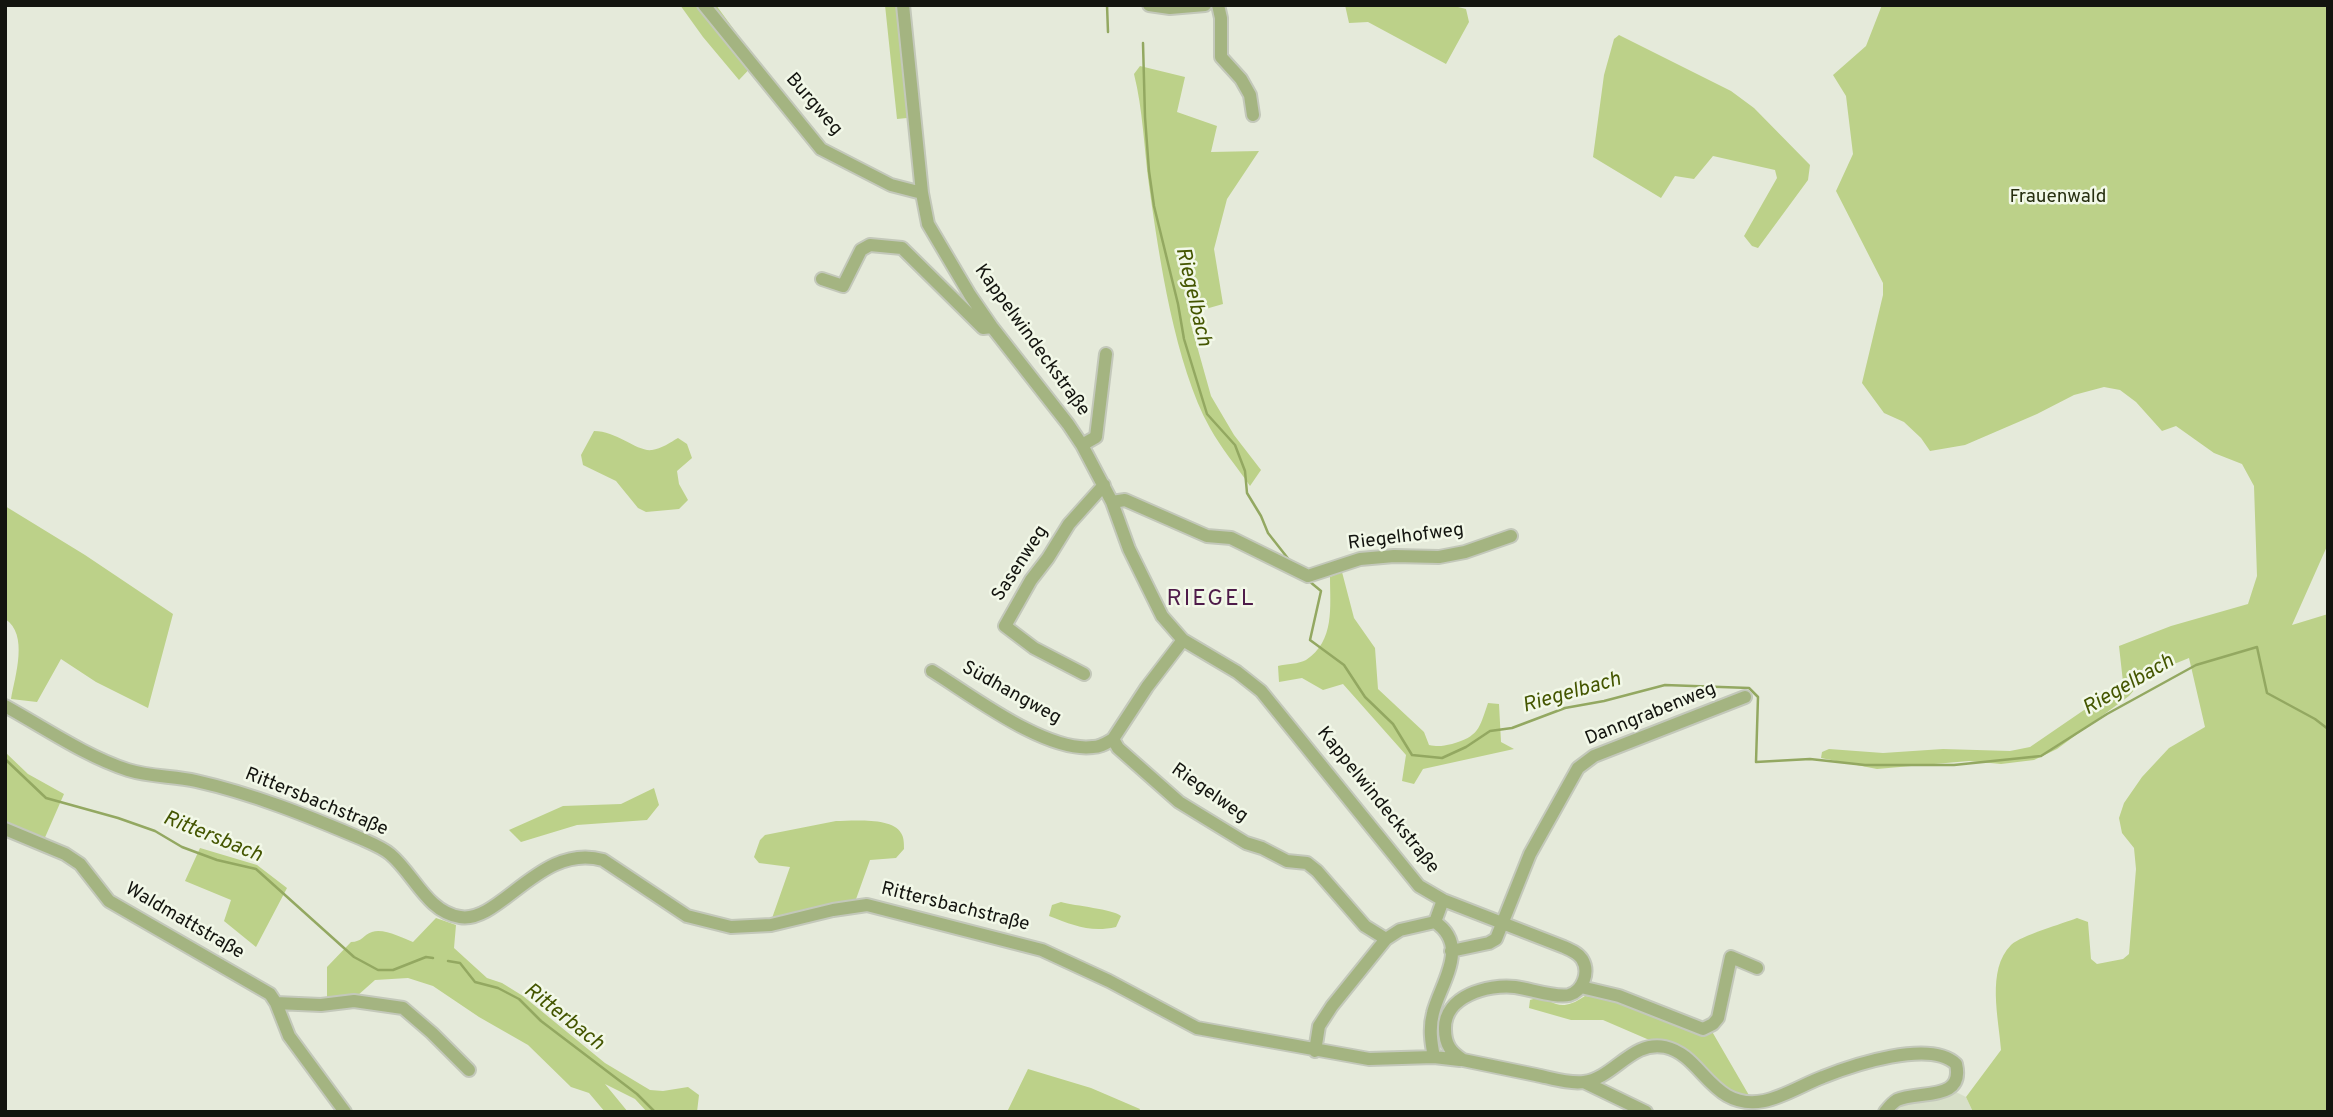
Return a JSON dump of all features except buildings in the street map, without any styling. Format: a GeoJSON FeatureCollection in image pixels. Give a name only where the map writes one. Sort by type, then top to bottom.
{"type":"FeatureCollection","features":[{"type":"Feature","properties":{"kind":"street","name":"Burgweg"},"geometry":{"type":"LineString","coordinates":[[704,5],[821,149],[891,185],[922,193]]}},
{"type":"Feature","properties":{"kind":"street","name":"Kappelwindeckstraße"},"geometry":{"type":"LineString","coordinates":[[903,5],[922,193],[928,223],[992,327],[1082,444],[1112,502],[1129,549],[1162,616],[1183,640],[1237,672],[1262,691],[1409,877],[1428,893],[1443,900],[1575,952],[1582,959],[1585,968],[1581,987]]}},
{"type":"Feature","properties":{"kind":"street"},"geometry":{"type":"LineString","coordinates":[[1149,5],[1170,8],[1205,5]]}},
{"type":"Feature","properties":{"kind":"street"},"geometry":{"type":"LineString","coordinates":[[1219,5],[1222,57],[1241,79],[1250,95],[1253,115]]}},
{"type":"Feature","properties":{"kind":"street"},"geometry":{"type":"LineString","coordinates":[[822,278],[843,286],[861,250],[870,245],[902,248],[970,317],[984,328],[992,327]]}},
{"type":"Feature","properties":{"kind":"street"},"geometry":{"type":"LineString","coordinates":[[1082,444],[1096,437],[1106,354]]}},
{"type":"Feature","properties":{"kind":"street","name":"Sasenweg"},"geometry":{"type":"LineString","coordinates":[[1084,674],[1034,648],[1005,626],[1031,580],[1069,524],[1104,485]]}},
{"type":"Feature","properties":{"kind":"street","name":"Riegelhofweg"},"geometry":{"type":"LineString","coordinates":[[1112,502],[1125,500],[1207,536],[1231,538],[1308,576],[1360,559],[1394,556],[1438,557],[1465,552],[1511,536]]}},
{"type":"Feature","properties":{"kind":"street"},"geometry":{"type":"LineString","coordinates":[[1113,739],[1183,640]]}},
{"type":"Feature","properties":{"kind":"street","name":"Südhangweg"},"geometry":{"type":"LineString","coordinates":[[932,671],[1044,739],[1079,747],[1102,745],[1113,739]]}},
{"type":"Feature","properties":{"kind":"street","name":"Danngrabenweg"},"geometry":{"type":"LineString","coordinates":[[1502,923],[1530,854],[1578,768],[1594,756],[1745,697]]}},
{"type":"Feature","properties":{"kind":"street","name":"Rittersbachstraße"},"geometry":{"type":"LineString","coordinates":[[5,706],[118,766],[149,775],[195,781],[257,797],[366,841],[392,855],[428,899],[452,915],[462,918],[475,916],[488,909],[547,868],[575,858],[593,857],[603,860],[687,916],[712,923],[731,927],[756,927],[867,905],[1042,950],[1109,981],[1197,1028],[1369,1059],[1434,1057],[1463,1060]]}},
{"type":"Feature","properties":{"kind":"street","name":"Riegelweg"},"geometry":{"type":"LineString","coordinates":[[1113,739],[1118,748],[1180,802],[1246,844],[1262,848],[1287,861],[1307,863],[1365,926],[1386,939]]}},
{"type":"Feature","properties":{"kind":"street","name":"Waldmattstraße"},"geometry":{"type":"LineString","coordinates":[[5,829],[65,854],[80,864],[109,901],[270,994],[276,1003]]}},
{"type":"Feature","properties":{"kind":"street"},"geometry":{"type":"LineString","coordinates":[[1435,922],[1443,900]]}},
{"type":"Feature","properties":{"kind":"street"},"geometry":{"type":"LineString","coordinates":[[1315,1051],[1319,1026],[1386,939],[1400,930],[1435,922]]}},
{"type":"Feature","properties":{"kind":"street"},"geometry":{"type":"LineString","coordinates":[[1434,1057],[1430,1037],[1433,1012],[1450,971],[1451,951],[1448,934],[1435,922]]}},
{"type":"Feature","properties":{"kind":"street"},"geometry":{"type":"LineString","coordinates":[[1451,951],[1489,943],[1496,939],[1502,923]]}},
{"type":"Feature","properties":{"kind":"street"},"geometry":{"type":"LineString","coordinates":[[1646,1112],[1584,1082],[1463,1060],[1452,1053],[1447,1045],[1445,1032],[1448,1011],[1465,997],[1499,987],[1524,988],[1562,996],[1576,992],[1581,987],[1619,996],[1703,1029],[1718,1018],[1731,957],[1757,968]]}},
{"type":"Feature","properties":{"kind":"street"},"geometry":{"type":"LineString","coordinates":[[345,1112],[289,1037],[276,1003],[321,1005],[355,1001],[403,1008],[469,1070]]}},
{"type":"Feature","properties":{"kind":"street"},"geometry":{"type":"LineString","coordinates":[[1584,1082],[1603,1074],[1636,1051],[1663,1046],[1674,1050],[1717,1089],[1740,1100],[1754,1102],[1767,1100],[1850,1068],[1895,1057],[1930,1053],[1951,1059],[1956,1064],[1957,1077],[1951,1086],[1937,1093],[1898,1100],[1885,1112]]}},
{"type":"Feature","properties":{"kind":"shaded area"},"geometry":{"type":"Polygon","coordinates":[[[1948,1088],[1966,1097],[1973,1112],[1877,1112],[1888,1099],[1948,1088]]]}},
{"type":"Feature","properties":{"kind":"green space"},"geometry":{"type":"Polygon","coordinates":[[[680,5],[716,5],[757,61],[739,80],[703,37],[680,5]]]}},
{"type":"Feature","properties":{"kind":"green space"},"geometry":{"type":"Polygon","coordinates":[[[885,5],[896,5],[907,118],[897,119],[885,5]]]}},
{"type":"Feature","properties":{"kind":"green space"},"geometry":{"type":"Polygon","coordinates":[[[1345,5],[1450,5],[1466,9],[1469,22],[1446,64],[1368,22],[1349,23],[1345,5]]]}},
{"type":"Feature","properties":{"kind":"green space","name":"Frauenwald"},"geometry":{"type":"Polygon","coordinates":[[[1882,5],[2328,5],[2328,544],[2292,625],[2328,614],[2328,1112],[1973,1112],[1966,1097],[2001,1050],[1996,981],[2003,955],[2011,945],[2077,918],[2088,922],[2091,959],[2097,964],[2123,959],[2129,954],[2136,869],[2134,848],[2122,833],[2119,818],[2124,803],[2142,777],[2169,748],[2205,727],[2189,658],[2147,675],[2129,696],[2057,749],[2034,760],[2001,764],[1969,761],[1877,769],[1821,758],[1822,752],[1829,749],[1883,753],[1943,749],[2010,751],[2030,747],[2103,697],[2124,691],[2119,646],[2171,626],[2248,604],[2257,576],[2254,486],[2242,464],[2214,453],[2176,426],[2162,431],[2136,402],[2120,390],[2104,387],[2074,395],[1965,445],[1930,451],[1904,422],[1884,413],[1862,383],[1883,295],[1883,283],[1836,191],[1853,154],[1846,96],[1833,75],[1866,46],[1882,5]]]}},
{"type":"Feature","properties":{"kind":"green space"},"geometry":{"type":"Polygon","coordinates":[[[1619,35],[1731,91],[1754,108],[1810,165],[1808,180],[1758,248],[1752,246],[1744,236],[1777,178],[1775,170],[1713,156],[1694,179],[1675,176],[1661,198],[1593,157],[1604,75],[1614,39],[1619,35]]]}},
{"type":"Feature","properties":{"kind":"green space"},"geometry":{"type":"Polygon","coordinates":[[[1140,66],[1185,77],[1177,112],[1217,126],[1211,152],[1259,151],[1227,199],[1214,249],[1223,304],[1195,312],[1190,321],[1211,396],[1234,435],[1261,470],[1250,486],[1210,428],[1187,374],[1178,342],[1163,277],[1149,185],[1134,74],[1140,66]]]}},
{"type":"Feature","properties":{"kind":"green space"},"geometry":{"type":"Polygon","coordinates":[[[594,431],[611,434],[646,450],[659,448],[678,438],[687,444],[692,458],[677,471],[679,484],[688,500],[679,509],[646,512],[638,508],[616,481],[583,465],[581,455],[594,431]]]}},
{"type":"Feature","properties":{"kind":"green space"},"geometry":{"type":"Polygon","coordinates":[[[5,506],[173,614],[148,708],[96,682],[61,659],[37,702],[11,699],[19,656],[17,635],[5,619],[5,506]]]}},
{"type":"Feature","properties":{"kind":"green space"},"geometry":{"type":"Polygon","coordinates":[[[1342,572],[1354,618],[1375,648],[1378,689],[1424,732],[1429,745],[1452,744],[1468,738],[1480,725],[1488,703],[1499,704],[1501,742],[1514,749],[1423,769],[1414,784],[1402,781],[1406,755],[1343,684],[1323,690],[1302,678],[1279,682],[1278,666],[1306,660],[1322,643],[1329,623],[1330,577],[1342,572]]]}},
{"type":"Feature","properties":{"kind":"green space"},"geometry":{"type":"Polygon","coordinates":[[[5,752],[28,774],[64,794],[43,842],[5,825],[5,752]]]}},
{"type":"Feature","properties":{"kind":"green space"},"geometry":{"type":"Polygon","coordinates":[[[654,788],[659,805],[647,820],[577,825],[521,842],[509,830],[563,806],[621,804],[654,788]]]}},
{"type":"Feature","properties":{"kind":"green space"},"geometry":{"type":"Polygon","coordinates":[[[836,821],[889,824],[902,835],[904,849],[896,858],[870,860],[855,902],[771,921],[790,867],[759,863],[754,857],[760,840],[765,835],[836,821]]]}},
{"type":"Feature","properties":{"kind":"green space"},"geometry":{"type":"Polygon","coordinates":[[[200,848],[257,865],[287,888],[256,947],[224,921],[231,900],[185,881],[200,848]]]}},
{"type":"Feature","properties":{"kind":"green space"},"geometry":{"type":"Polygon","coordinates":[[[1061,902],[1121,916],[1116,927],[1082,927],[1049,916],[1052,905],[1061,902]]]}},
{"type":"Feature","properties":{"kind":"green space"},"geometry":{"type":"Polygon","coordinates":[[[436,918],[456,925],[454,948],[487,978],[502,983],[523,996],[605,1063],[650,1090],[688,1087],[699,1095],[697,1112],[647,1112],[635,1099],[605,1084],[628,1112],[605,1112],[589,1093],[571,1087],[528,1045],[433,986],[408,978],[375,980],[357,996],[327,1000],[327,967],[351,942],[358,941],[369,933],[382,931],[413,942],[436,918]]]}},
{"type":"Feature","properties":{"kind":"green space"},"geometry":{"type":"Polygon","coordinates":[[[1585,996],[1618,1000],[1710,1028],[1750,1097],[1732,1092],[1711,1079],[1682,1049],[1671,1043],[1654,1042],[1603,1020],[1571,1020],[1529,1008],[1530,1000],[1538,998],[1566,1005],[1585,996]]]}},
{"type":"Feature","properties":{"kind":"green space"},"geometry":{"type":"Polygon","coordinates":[[[1028,1069],[1091,1088],[1140,1109],[1139,1112],[1007,1112],[1028,1069]]]}},
{"type":"Feature","properties":{"kind":"waterway"},"geometry":{"type":"LineString","coordinates":[[1107,5],[1108,32]]}},
{"type":"Feature","properties":{"kind":"waterway","name":"Riegelbach"},"geometry":{"type":"LineString","coordinates":[[1143,43],[1149,171],[1154,206],[1184,339],[1207,414],[1235,445],[1245,471],[1247,493],[1268,533],[1290,561]]}},
{"type":"Feature","properties":{"kind":"waterway","name":"Riegelbach"},"geometry":{"type":"LineString","coordinates":[[1309,581],[1321,591],[1310,640],[1344,665],[1365,697],[1393,724],[1412,755],[1442,758],[1466,747],[1490,731],[1512,728],[1565,708],[1665,685],[1749,688],[1758,697],[1756,762],[1810,759],[1865,765],[1954,765],[2041,756],[2107,714],[2196,665],[2257,647],[2267,693],[2328,729]]}},
{"type":"Feature","properties":{"kind":"waterway","name":"Rittersbach"},"geometry":{"type":"LineString","coordinates":[[5,759],[46,798],[118,818],[155,831],[182,847],[217,860],[256,869],[354,957],[378,970],[393,970],[426,957],[433,958]]}},
{"type":"Feature","properties":{"kind":"waterway","name":"Ritterbach"},"geometry":{"type":"LineString","coordinates":[[448,961],[460,963],[475,982],[498,988],[519,999],[541,1021],[637,1094],[655,1112]]}},
{"type":"Feature","properties":{"kind":"district","name":"RIEGEL"},"geometry":{"type":"Point","coordinates":[1211,600]}}]}
